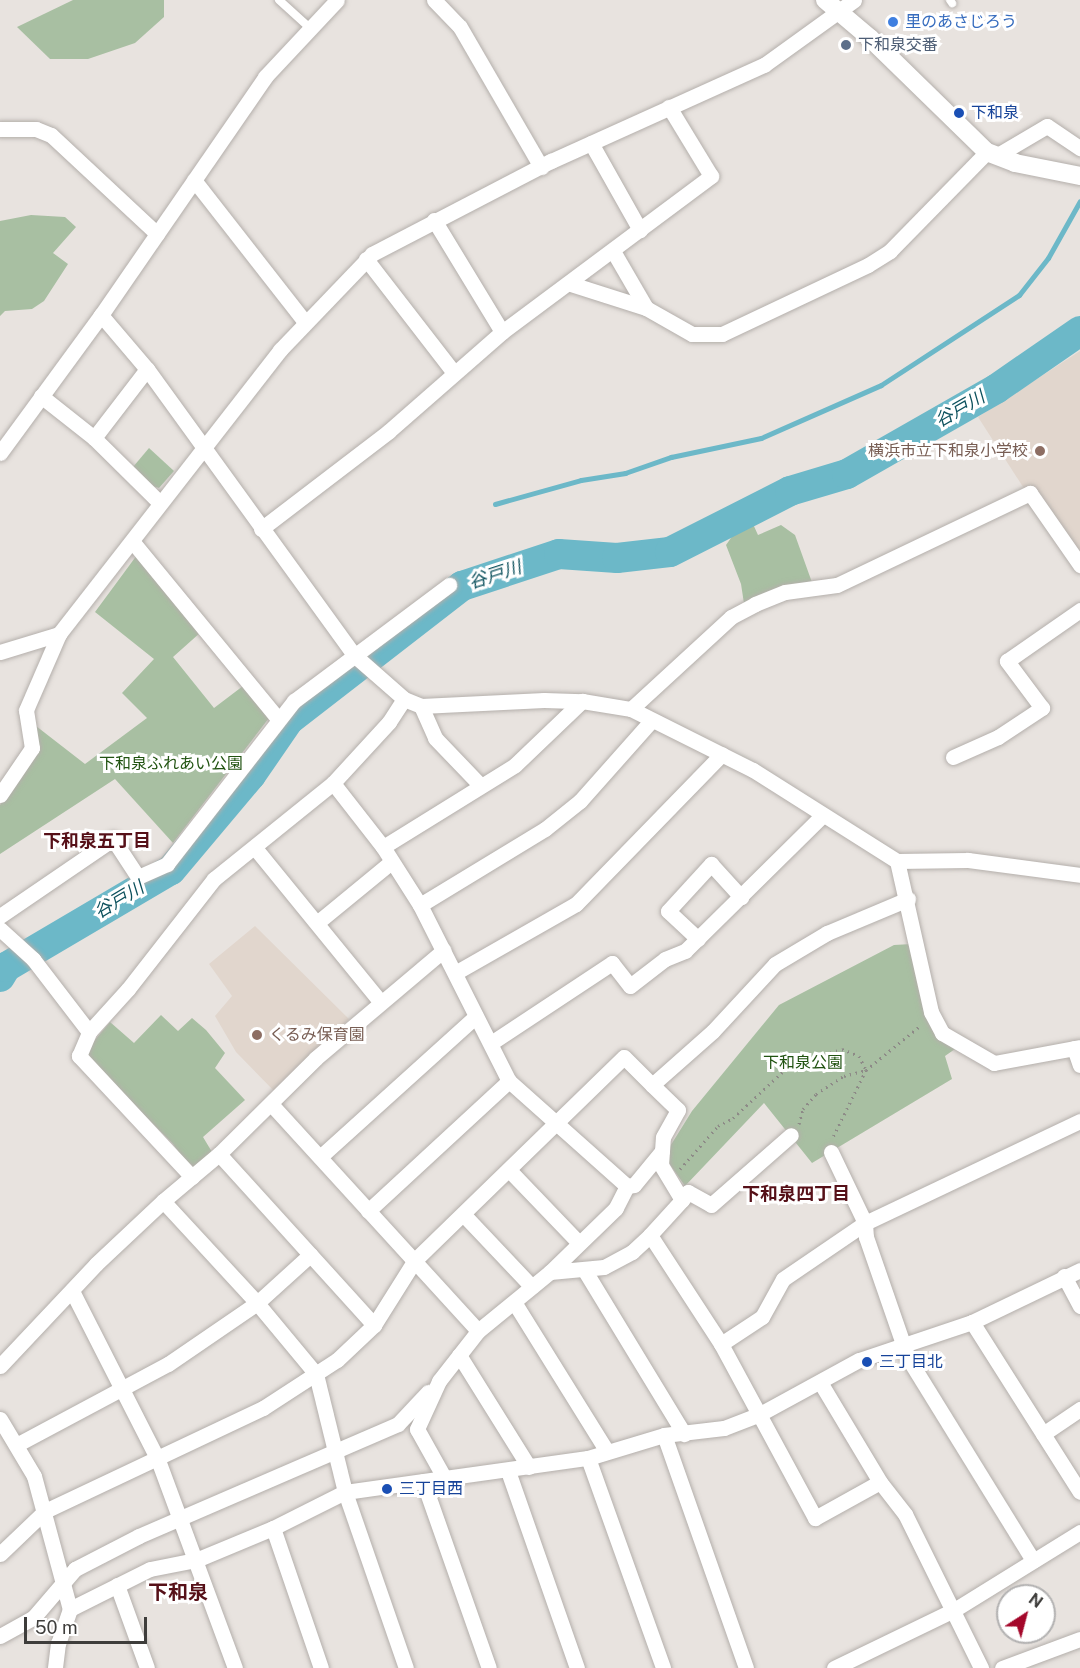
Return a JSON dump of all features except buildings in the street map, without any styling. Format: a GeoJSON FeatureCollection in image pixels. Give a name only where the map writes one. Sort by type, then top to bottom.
{"type":"FeatureCollection","features":[{"type":"Feature","properties":{"kind":"street"},"geometry":{"type":"LineString","coordinates":[[0,453],[101,315],[265,77],[337,0]]}},
{"type":"Feature","properties":{"kind":"street"},"geometry":{"type":"LineString","coordinates":[[434,0],[460,27],[541,166]]}},
{"type":"Feature","properties":{"kind":"street"},"geometry":{"type":"LineString","coordinates":[[0,795],[32,748],[26,710],[59,634],[132,541],[201,447],[304,322],[366,260],[434,220],[541,166],[764,65],[831,5],[854,0]]}},
{"type":"Feature","properties":{"kind":"street"},"geometry":{"type":"LineString","coordinates":[[831,5],[991,154],[1080,176]]}},
{"type":"Feature","properties":{"kind":"street"},"geometry":{"type":"LineString","coordinates":[[261,530],[389,431],[502,332],[571,284],[711,176],[669,107]]}},
{"type":"Feature","properties":{"kind":"street"},"geometry":{"type":"LineString","coordinates":[[571,284],[646,308],[692,334],[722,334],[868,265],[890,251],[991,154],[1047,126],[1080,148]]}},
{"type":"Feature","properties":{"kind":"street"},"geometry":{"type":"LineString","coordinates":[[0,129],[36,129],[51,135],[157,234]]}},
{"type":"Feature","properties":{"kind":"street"},"geometry":{"type":"LineString","coordinates":[[591,143],[640,230]]}},
{"type":"Feature","properties":{"kind":"street"},"geometry":{"type":"LineString","coordinates":[[194,180],[304,322]]}},
{"type":"Feature","properties":{"kind":"street"},"geometry":{"type":"LineString","coordinates":[[434,220],[502,332]]}},
{"type":"Feature","properties":{"kind":"street"},"geometry":{"type":"LineString","coordinates":[[613,250],[646,308]]}},
{"type":"Feature","properties":{"kind":"street"},"geometry":{"type":"LineString","coordinates":[[366,260],[454,373]]}},
{"type":"Feature","properties":{"kind":"street"},"geometry":{"type":"LineString","coordinates":[[101,315],[147,369],[261,530],[360,660],[404,699],[421,706],[582,701],[631,709],[722,754],[897,861],[968,860],[1080,875]]}},
{"type":"Feature","properties":{"kind":"street"},"geometry":{"type":"LineString","coordinates":[[94,438],[147,369]]}},
{"type":"Feature","properties":{"kind":"street"},"geometry":{"type":"LineString","coordinates":[[41,396],[94,438],[159,502]]}},
{"type":"Feature","properties":{"kind":"street"},"geometry":{"type":"LineString","coordinates":[[631,709],[731,617],[755,604],[785,592],[837,585],[1030,493],[1080,565]]}},
{"type":"Feature","properties":{"kind":"street"},"geometry":{"type":"LineString","coordinates":[[132,541],[278,719]]}},
{"type":"Feature","properties":{"kind":"street"},"geometry":{"type":"LineString","coordinates":[[0,916],[113,839],[138,877],[167,864],[294,701],[360,660],[449,585]]}},
{"type":"Feature","properties":{"kind":"street"},"geometry":{"type":"LineString","coordinates":[[953,757],[998,737],[1042,708],[1007,661],[1080,610]]}},
{"type":"Feature","properties":{"kind":"street"},"geometry":{"type":"LineString","coordinates":[[0,652],[59,634]]}},
{"type":"Feature","properties":{"kind":"street"},"geometry":{"type":"LineString","coordinates":[[192,1177],[79,1056],[89,1032],[128,989],[214,879],[333,783],[389,722],[404,699]]}},
{"type":"Feature","properties":{"kind":"street"},"geometry":{"type":"LineString","coordinates":[[383,847],[515,765],[582,701]]}},
{"type":"Feature","properties":{"kind":"street"},"geometry":{"type":"LineString","coordinates":[[421,706],[435,738],[481,786]]}},
{"type":"Feature","properties":{"kind":"street"},"geometry":{"type":"LineString","coordinates":[[420,905],[545,829],[580,801],[652,720]]}},
{"type":"Feature","properties":{"kind":"street"},"geometry":{"type":"LineString","coordinates":[[455,973],[576,904],[722,754]]}},
{"type":"Feature","properties":{"kind":"street"},"geometry":{"type":"LineString","coordinates":[[333,783],[383,847],[420,905],[509,1081],[627,1186],[634,1185],[662,1151]]}},
{"type":"Feature","properties":{"kind":"street"},"geometry":{"type":"LineString","coordinates":[[491,1043],[612,963],[630,986],[698,939],[822,816]]}},
{"type":"Feature","properties":{"kind":"street"},"geometry":{"type":"LineString","coordinates":[[255,848],[318,922],[380,1001]]}},
{"type":"Feature","properties":{"kind":"street"},"geometry":{"type":"LineString","coordinates":[[897,861],[909,899],[931,1012],[942,1033],[994,1063],[1077,1047],[1080,1065]]}},
{"type":"Feature","properties":{"kind":"street"},"geometry":{"type":"LineString","coordinates":[[318,922],[391,862]]}},
{"type":"Feature","properties":{"kind":"street"},"geometry":{"type":"LineString","coordinates":[[698,939],[668,911],[711,864],[741,897]]}},
{"type":"Feature","properties":{"kind":"street"},"geometry":{"type":"LineString","coordinates":[[652,1085],[713,1031],[775,964],[827,933],[909,899]]}},
{"type":"Feature","properties":{"kind":"street"},"geometry":{"type":"LineString","coordinates":[[0,929],[28,955],[89,1032]]}},
{"type":"Feature","properties":{"kind":"street"},"geometry":{"type":"LineString","coordinates":[[0,1366],[163,1201],[219,1154],[380,1001],[444,950]]}},
{"type":"Feature","properties":{"kind":"street"},"geometry":{"type":"LineString","coordinates":[[320,1157],[476,1016]]}},
{"type":"Feature","properties":{"kind":"street"},"geometry":{"type":"LineString","coordinates":[[2,1550],[45,1511],[158,1460],[263,1407],[316,1374],[374,1325],[415,1260],[624,1058],[678,1110],[663,1137],[661,1165],[682,1200]]}},
{"type":"Feature","properties":{"kind":"street"},"geometry":{"type":"LineString","coordinates":[[369,1211],[509,1081]]}},
{"type":"Feature","properties":{"kind":"street"},"geometry":{"type":"LineString","coordinates":[[271,1104],[478,1331]]}},
{"type":"Feature","properties":{"kind":"street"},"geometry":{"type":"LineString","coordinates":[[721,1344],[762,1317],[783,1279],[865,1223],[1080,1121]]}},
{"type":"Feature","properties":{"kind":"street"},"geometry":{"type":"LineString","coordinates":[[550,1272],[585,1271],[604,1267],[632,1252],[688,1192],[711,1205],[791,1135]]}},
{"type":"Feature","properties":{"kind":"street"},"geometry":{"type":"LineString","coordinates":[[831,1152],[865,1223],[866,1237],[908,1358],[1033,1560]]}},
{"type":"Feature","properties":{"kind":"street"},"geometry":{"type":"LineString","coordinates":[[219,1154],[374,1325]]}},
{"type":"Feature","properties":{"kind":"street"},"geometry":{"type":"LineString","coordinates":[[510,1170],[579,1243]]}},
{"type":"Feature","properties":{"kind":"street"},"geometry":{"type":"LineString","coordinates":[[0,1636],[33,1618],[63,1581],[85,1564],[398,1424],[439,1380],[478,1331],[550,1272],[616,1208],[627,1186]]}},
{"type":"Feature","properties":{"kind":"street"},"geometry":{"type":"LineString","coordinates":[[163,1201],[257,1303],[316,1374],[345,1492],[406,1668]]}},
{"type":"Feature","properties":{"kind":"street"},"geometry":{"type":"LineString","coordinates":[[463,1214],[532,1287]]}},
{"type":"Feature","properties":{"kind":"street"},"geometry":{"type":"LineString","coordinates":[[650,1235],[721,1344],[815,1518],[880,1482]]}},
{"type":"Feature","properties":{"kind":"street"},"geometry":{"type":"LineString","coordinates":[[18,1444],[168,1364],[257,1303],[310,1255]]}},
{"type":"Feature","properties":{"kind":"street"},"geometry":{"type":"LineString","coordinates":[[70,1609],[150,1569],[196,1560],[273,1528],[345,1492],[588,1458],[606,1450],[664,1435],[724,1428],[758,1415],[860,1360],[904,1343],[972,1322],[1080,1270]]}},
{"type":"Feature","properties":{"kind":"street"},"geometry":{"type":"LineString","coordinates":[[585,1271],[684,1434]]}},
{"type":"Feature","properties":{"kind":"street"},"geometry":{"type":"LineString","coordinates":[[1064,1276],[1080,1306]]}},
{"type":"Feature","properties":{"kind":"street"},"geometry":{"type":"LineString","coordinates":[[72,1291],[158,1460],[235,1668]]}},
{"type":"Feature","properties":{"kind":"street"},"geometry":{"type":"LineString","coordinates":[[514,1302],[606,1450]]}},
{"type":"Feature","properties":{"kind":"street"},"geometry":{"type":"LineString","coordinates":[[972,1322],[1080,1492]]}},
{"type":"Feature","properties":{"kind":"street"},"geometry":{"type":"LineString","coordinates":[[459,1355],[529,1467]]}},
{"type":"Feature","properties":{"kind":"street"},"geometry":{"type":"LineString","coordinates":[[439,1380],[417,1429],[445,1479]]}},
{"type":"Feature","properties":{"kind":"street"},"geometry":{"type":"LineString","coordinates":[[820,1382],[880,1482],[904,1514],[981,1668]]}},
{"type":"Feature","properties":{"kind":"street"},"geometry":{"type":"LineString","coordinates":[[1043,1434],[1080,1409]]}},
{"type":"Feature","properties":{"kind":"street"},"geometry":{"type":"LineString","coordinates":[[0,1419],[18,1444],[45,1511],[70,1609],[55,1668]]}},
{"type":"Feature","properties":{"kind":"street"},"geometry":{"type":"LineString","coordinates":[[664,1435],[746,1668]]}},
{"type":"Feature","properties":{"kind":"street"},"geometry":{"type":"LineString","coordinates":[[588,1458],[663,1668]]}},
{"type":"Feature","properties":{"kind":"street"},"geometry":{"type":"LineString","coordinates":[[508,1471],[577,1668]]}},
{"type":"Feature","properties":{"kind":"street"},"geometry":{"type":"LineString","coordinates":[[423,1481],[489,1668]]}},
{"type":"Feature","properties":{"kind":"street"},"geometry":{"type":"LineString","coordinates":[[273,1528],[321,1668]]}},
{"type":"Feature","properties":{"kind":"street"},"geometry":{"type":"LineString","coordinates":[[834,1668],[954,1610],[1080,1532]]}},
{"type":"Feature","properties":{"kind":"street"},"geometry":{"type":"LineString","coordinates":[[117,1585],[147,1668]]}},
{"type":"Feature","properties":{"kind":"street"},"geometry":{"type":"LineString","coordinates":[[1002,1668],[1080,1638]]}},
{"type":"Feature","properties":{"kind":"lane"},"geometry":{"type":"LineString","coordinates":[[279,0],[310,28]]}},
{"type":"Feature","properties":{"kind":"path"},"geometry":{"type":"LineString","coordinates":[[831,1152],[833,1132],[866,1070],[915,1030],[931,1012]]}},
{"type":"Feature","properties":{"kind":"path"},"geometry":{"type":"LineString","coordinates":[[669,1179],[718,1126],[733,1118],[790,1065],[842,1050],[859,1056],[866,1070]]}},
{"type":"Feature","properties":{"kind":"path"},"geometry":{"type":"LineString","coordinates":[[791,1135],[816,1094],[844,1076],[866,1070]]}},
{"type":"Feature","properties":{"kind":"shaded area","name":"横浜市立下和泉小学校"},"geometry":{"type":"Polygon","coordinates":[[[1080,351],[1080,558],[1033,486],[1025,490],[978,417],[1080,351]]]}},
{"type":"Feature","properties":{"kind":"shaded area"},"geometry":{"type":"Polygon","coordinates":[[[255,926],[349,1019],[275,1092],[236,1052],[215,1016],[232,996],[209,964],[255,926]]]}},
{"type":"Feature","properties":{"kind":"green space"},"geometry":{"type":"Polygon","coordinates":[[[73,0],[164,0],[164,17],[135,43],[88,59],[50,59],[17,27],[73,0]]]}},
{"type":"Feature","properties":{"kind":"green space"},"geometry":{"type":"Polygon","coordinates":[[[31,215],[65,217],[76,227],[53,253],[68,264],[44,301],[32,309],[5,311],[0,316],[0,221],[31,215]]]}},
{"type":"Feature","properties":{"kind":"green space"},"geometry":{"type":"Polygon","coordinates":[[[149,448],[174,471],[159,488],[152,486],[133,467],[149,448]]]}},
{"type":"Feature","properties":{"kind":"green space"},"geometry":{"type":"Polygon","coordinates":[[[748,513],[758,535],[781,525],[795,535],[814,588],[745,610],[741,584],[726,545],[738,528],[740,516],[748,513]]]}},
{"type":"Feature","properties":{"kind":"green space","name":"下和泉ふれあい公園"},"geometry":{"type":"Polygon","coordinates":[[[137,555],[201,632],[173,657],[214,708],[243,686],[269,718],[173,843],[115,779],[0,854],[0,805],[36,751],[36,726],[85,764],[147,718],[122,693],[154,659],[95,612],[137,555]]]}},
{"type":"Feature","properties":{"kind":"green space","name":"下和泉公園"},"geometry":{"type":"Polygon","coordinates":[[[912,944],[942,1039],[955,1049],[945,1056],[952,1079],[812,1163],[764,1103],[685,1186],[664,1156],[692,1111],[779,1005],[894,945],[912,944]]]}},
{"type":"Feature","properties":{"kind":"green space"},"geometry":{"type":"Polygon","coordinates":[[[161,1015],[178,1031],[192,1018],[206,1030],[225,1053],[215,1068],[245,1100],[203,1137],[212,1152],[192,1171],[173,1144],[88,1058],[89,1047],[110,1022],[134,1043],[161,1015]]]}},
{"type":"Feature","properties":{"kind":"waterway"},"geometry":{"type":"LineString","coordinates":[[495,504],[581,480],[625,473],[671,457],[761,438],[881,385],[1019,295],[1048,258],[1080,201]]}},
{"type":"Feature","properties":{"kind":"waterway","name":"谷戸川"},"geometry":{"type":"LineString","coordinates":[[0,977],[6,967],[171,870],[251,775],[289,720],[462,586],[559,554],[617,558],[670,552],[790,491],[847,474],[996,389],[1080,331]]}},
{"type":"Feature","properties":{"kind":"place","name":"里のあさじろう"},"geometry":{"type":"Point","coordinates":[893,22]}},
{"type":"Feature","properties":{"kind":"place","name":"下和泉交番"},"geometry":{"type":"Point","coordinates":[846,45]}},
{"type":"Feature","properties":{"kind":"place","name":"下和泉"},"geometry":{"type":"Point","coordinates":[959,113]}},
{"type":"Feature","properties":{"kind":"place","name":"横浜市立下和泉小学校"},"geometry":{"type":"Point","coordinates":[1040,451]}},
{"type":"Feature","properties":{"kind":"place","name":"くるみ保育園"},"geometry":{"type":"Point","coordinates":[257,1035]}},
{"type":"Feature","properties":{"kind":"place","name":"三丁目北"},"geometry":{"type":"Point","coordinates":[867,1362]}},
{"type":"Feature","properties":{"kind":"place","name":"三丁目西"},"geometry":{"type":"Point","coordinates":[387,1489]}},
{"type":"Feature","properties":{"kind":"district","name":"下和泉五丁目"},"geometry":{"type":"Point","coordinates":[97,841]}},
{"type":"Feature","properties":{"kind":"district","name":"下和泉四丁目"},"geometry":{"type":"Point","coordinates":[796,1194]}},
{"type":"Feature","properties":{"kind":"district","name":"下和泉"},"geometry":{"type":"Point","coordinates":[178,1592]}}]}
